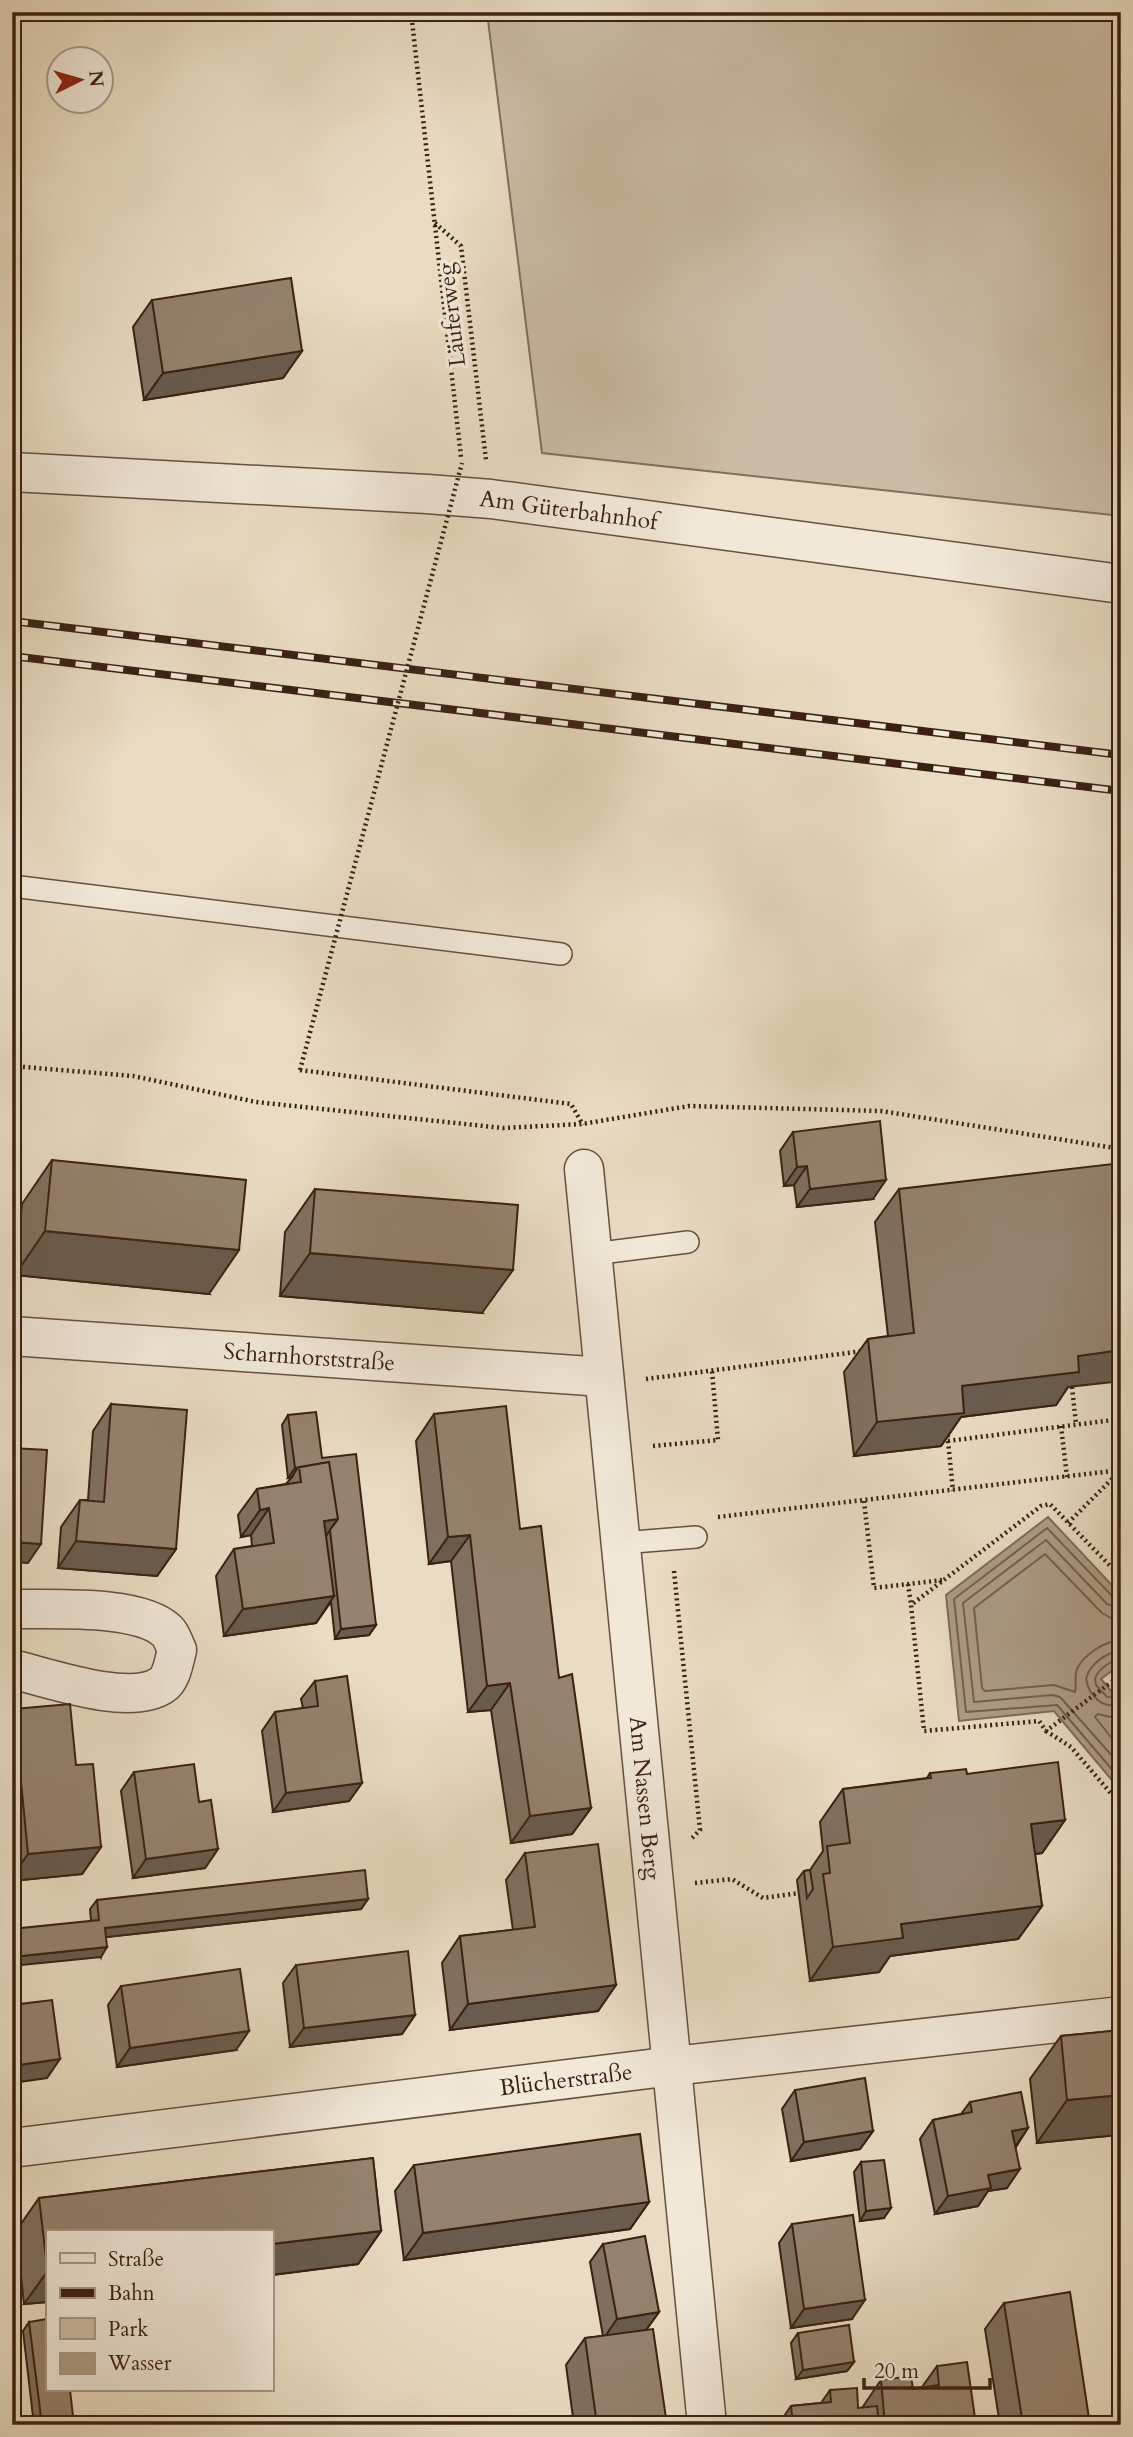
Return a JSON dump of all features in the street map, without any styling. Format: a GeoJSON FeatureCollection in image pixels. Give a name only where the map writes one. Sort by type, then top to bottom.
{"type":"FeatureCollection","features":[{"type":"Feature","properties":{"kind":"street","name":"Am Güterbahnhof"},"geometry":{"type":"LineString","coordinates":[[12,472],[491,499],[1121,584]]}},
{"type":"Feature","properties":{"kind":"street","name":"Am Nassen Berg"},"geometry":{"type":"LineString","coordinates":[[584,1169],[707,2425]]}},
{"type":"Feature","properties":{"kind":"street","name":"Scharnhorststraße"},"geometry":{"type":"LineString","coordinates":[[12,1336],[604,1377]]}},
{"type":"Feature","properties":{"kind":"street"},"geometry":{"type":"LineString","coordinates":[[12,1609],[125,1613],[150,1619],[169,1632],[177,1650],[172,1670],[164,1684],[146,1691],[125,1693],[98,1690],[12,1669]]}},
{"type":"Feature","properties":{"kind":"street","name":"Blücherstraße"},"geometry":{"type":"LineString","coordinates":[[12,2148],[673,2066],[1121,2016]]}},
{"type":"Feature","properties":{"kind":"lane"},"geometry":{"type":"LineString","coordinates":[[12,886],[561,954]]}},
{"type":"Feature","properties":{"kind":"lane"},"geometry":{"type":"LineString","coordinates":[[593,1254],[688,1242]]}},
{"type":"Feature","properties":{"kind":"lane"},"geometry":{"type":"LineString","coordinates":[[621,1543],[696,1537]]}},
{"type":"Feature","properties":{"kind":"path"},"geometry":{"type":"LineString","coordinates":[[411,12],[461,463],[300,1070],[571,1104],[582,1124]]}},
{"type":"Feature","properties":{"kind":"path","name":"Läuferweg"},"geometry":{"type":"LineString","coordinates":[[434,222],[461,246],[491,499]]}},
{"type":"Feature","properties":{"kind":"path"},"geometry":{"type":"LineString","coordinates":[[12,1066],[132,1076],[256,1102],[503,1128],[582,1124],[689,1106],[881,1111],[1121,1149]]}},
{"type":"Feature","properties":{"kind":"path"},"geometry":{"type":"LineString","coordinates":[[604,1377],[626,1381],[875,1349]]}},
{"type":"Feature","properties":{"kind":"path"},"geometry":{"type":"LineString","coordinates":[[649,1447],[718,1440],[712,1370]]}},
{"type":"Feature","properties":{"kind":"path"},"geometry":{"type":"LineString","coordinates":[[1072,1387],[1076,1424]]}},
{"type":"Feature","properties":{"kind":"path"},"geometry":{"type":"LineString","coordinates":[[946,1419],[953,1490]]}},
{"type":"Feature","properties":{"kind":"path"},"geometry":{"type":"LineString","coordinates":[[948,1441],[1121,1419]]}},
{"type":"Feature","properties":{"kind":"path"},"geometry":{"type":"LineString","coordinates":[[1061,1426],[1067,1477]]}},
{"type":"Feature","properties":{"kind":"path"},"geometry":{"type":"LineString","coordinates":[[654,1880],[701,1830],[669,1523],[1121,1470]]}},
{"type":"Feature","properties":{"kind":"path"},"geometry":{"type":"LineString","coordinates":[[1068,1522],[1121,1470]]}},
{"type":"Feature","properties":{"kind":"path"},"geometry":{"type":"LineString","coordinates":[[864,1501],[874,1588],[944,1580]]}},
{"type":"Feature","properties":{"kind":"path"},"geometry":{"type":"LineString","coordinates":[[911,1605],[1041,1506],[1050,1504],[1121,1577]]}},
{"type":"Feature","properties":{"kind":"path"},"geometry":{"type":"LineString","coordinates":[[908,1584],[924,1731],[1039,1721],[1046,1731],[1071,1747],[1121,1805]]}},
{"type":"Feature","properties":{"kind":"path"},"geometry":{"type":"LineString","coordinates":[[1046,1731],[1121,1675]]}},
{"type":"Feature","properties":{"kind":"path"},"geometry":{"type":"LineString","coordinates":[[654,1880],[732,1879],[763,1898],[800,1893]]}},
{"type":"Feature","properties":{"kind":"green space"},"geometry":{"type":"Polygon","coordinates":[[[487,12],[1121,12],[1121,516],[542,453],[487,12]]]}},
{"type":"Feature","properties":{"kind":"water"},"geometry":{"type":"Polygon","coordinates":[[[1048,1517],[1121,1595],[1121,1664],[1101,1679],[1111,1691],[1121,1683],[1121,1791],[1054,1711],[959,1721],[946,1595],[1048,1517]]]}},
{"type":"Feature","properties":{"kind":"building"},"geometry":{"type":"Polygon","coordinates":[[[291,278],[302,351],[163,373],[152,300],[291,278]]]}},
{"type":"Feature","properties":{"kind":"building"},"geometry":{"type":"Polygon","coordinates":[[[880,1121],[886,1180],[810,1189],[807,1166],[797,1167],[793,1132],[880,1121]]]}},
{"type":"Feature","properties":{"kind":"building"},"geometry":{"type":"Polygon","coordinates":[[[52,1160],[246,1180],[239,1250],[45,1231],[52,1160]]]}},
{"type":"Feature","properties":{"kind":"building"},"geometry":{"type":"Polygon","coordinates":[[[1121,1163],[1121,1350],[1078,1356],[1079,1372],[962,1386],[964,1413],[877,1422],[868,1339],[914,1333],[899,1189],[1121,1163]]]}},
{"type":"Feature","properties":{"kind":"building"},"geometry":{"type":"Polygon","coordinates":[[[315,1189],[518,1205],[513,1270],[310,1253],[315,1189]]]}},
{"type":"Feature","properties":{"kind":"building"},"geometry":{"type":"Polygon","coordinates":[[[111,1404],[187,1410],[176,1549],[76,1541],[80,1500],[104,1502],[111,1404]]]}},
{"type":"Feature","properties":{"kind":"building"},"geometry":{"type":"Polygon","coordinates":[[[506,1406],[520,1529],[541,1526],[559,1678],[572,1674],[591,1808],[530,1816],[510,1683],[487,1686],[470,1535],[448,1537],[434,1414],[506,1406]]]}},
{"type":"Feature","properties":{"kind":"building"},"geometry":{"type":"Polygon","coordinates":[[[316,1412],[322,1458],[356,1454],[376,1625],[341,1629],[330,1530],[338,1519],[329,1462],[295,1468],[288,1415],[316,1412]]]}},
{"type":"Feature","properties":{"kind":"building"},"geometry":{"type":"Polygon","coordinates":[[[12,1448],[47,1450],[41,1544],[12,1542],[12,1448]]]}},
{"type":"Feature","properties":{"kind":"building"},"geometry":{"type":"Polygon","coordinates":[[[329,1462],[338,1519],[324,1521],[334,1596],[243,1609],[234,1549],[274,1543],[269,1508],[260,1510],[257,1489],[301,1482],[299,1467],[329,1462]]]}},
{"type":"Feature","properties":{"kind":"building"},"geometry":{"type":"Polygon","coordinates":[[[347,1676],[362,1783],[286,1793],[275,1712],[318,1706],[315,1681],[347,1676]]]}},
{"type":"Feature","properties":{"kind":"building"},"geometry":{"type":"Polygon","coordinates":[[[70,1704],[76,1765],[93,1764],[101,1847],[28,1854],[14,1709],[70,1704]]]}},
{"type":"Feature","properties":{"kind":"building"},"geometry":{"type":"Polygon","coordinates":[[[1058,1762],[1065,1820],[1031,1824],[1042,1906],[901,1924],[903,1938],[833,1947],[823,1874],[830,1873],[827,1846],[850,1843],[843,1789],[931,1778],[930,1773],[966,1769],[967,1774],[1058,1762]]]}},
{"type":"Feature","properties":{"kind":"building"},"geometry":{"type":"Polygon","coordinates":[[[194,1764],[199,1802],[211,1800],[218,1849],[146,1859],[134,1772],[194,1764]]]}},
{"type":"Feature","properties":{"kind":"building"},"geometry":{"type":"Polygon","coordinates":[[[598,1844],[616,1985],[468,2004],[460,1936],[535,1927],[525,1853],[598,1844]]]}},
{"type":"Feature","properties":{"kind":"building"},"geometry":{"type":"Polygon","coordinates":[[[365,1870],[368,1899],[105,1928],[107,1947],[12,1957],[12,1929],[99,1920],[97,1900],[365,1870]]]}},
{"type":"Feature","properties":{"kind":"building"},"geometry":{"type":"Polygon","coordinates":[[[810,1870],[813,1889],[807,1898],[804,1871],[810,1870]]]}},
{"type":"Feature","properties":{"kind":"building"},"geometry":{"type":"Polygon","coordinates":[[[408,1951],[415,2015],[304,2028],[296,1965],[408,1951]]]}},
{"type":"Feature","properties":{"kind":"building"},"geometry":{"type":"Polygon","coordinates":[[[240,1969],[249,2031],[130,2048],[121,1986],[240,1969]]]}},
{"type":"Feature","properties":{"kind":"building"},"geometry":{"type":"Polygon","coordinates":[[[52,2000],[60,2059],[12,2066],[12,2005],[52,2000]]]}},
{"type":"Feature","properties":{"kind":"building"},"geometry":{"type":"Polygon","coordinates":[[[1121,2030],[1121,2095],[1067,2100],[1061,2036],[1121,2030]]]}},
{"type":"Feature","properties":{"kind":"building"},"geometry":{"type":"Polygon","coordinates":[[[865,2078],[873,2131],[804,2142],[795,2090],[865,2078]]]}},
{"type":"Feature","properties":{"kind":"building"},"geometry":{"type":"Polygon","coordinates":[[[1021,2092],[1028,2128],[1012,2131],[1020,2169],[988,2175],[991,2188],[948,2196],[933,2120],[972,2112],[970,2102],[1021,2092]]]}},
{"type":"Feature","properties":{"kind":"building"},"geometry":{"type":"Polygon","coordinates":[[[640,2134],[649,2202],[423,2233],[414,2165],[640,2134]]]}},
{"type":"Feature","properties":{"kind":"building"},"geometry":{"type":"Polygon","coordinates":[[[373,2158],[381,2231],[273,2244],[273,2230],[46,2230],[46,2258],[39,2198],[373,2158]]]}},
{"type":"Feature","properties":{"kind":"building"},"geometry":{"type":"Polygon","coordinates":[[[884,2160],[891,2208],[866,2211],[861,2162],[884,2160]]]}},
{"type":"Feature","properties":{"kind":"building"},"geometry":{"type":"Polygon","coordinates":[[[853,2215],[865,2300],[804,2309],[792,2224],[853,2215]]]}},
{"type":"Feature","properties":{"kind":"building"},"geometry":{"type":"Polygon","coordinates":[[[645,2236],[659,2312],[617,2319],[603,2244],[645,2236]]]}},
{"type":"Feature","properties":{"kind":"building"},"geometry":{"type":"Polygon","coordinates":[[[1070,2292],[1090,2425],[1023,2425],[1004,2303],[1070,2292]]]}},
{"type":"Feature","properties":{"kind":"building"},"geometry":{"type":"Polygon","coordinates":[[[46,2319],[46,2392],[70,2392],[74,2425],[42,2425],[29,2322],[46,2319]]]}},
{"type":"Feature","properties":{"kind":"building"},"geometry":{"type":"Polygon","coordinates":[[[849,2325],[854,2362],[803,2370],[798,2333],[849,2325]]]}},
{"type":"Feature","properties":{"kind":"building"},"geometry":{"type":"Polygon","coordinates":[[[653,2329],[667,2425],[597,2425],[585,2338],[653,2329]]]}},
{"type":"Feature","properties":{"kind":"building"},"geometry":{"type":"Polygon","coordinates":[[[967,2362],[976,2425],[885,2425],[881,2380],[911,2376],[913,2389],[939,2385],[937,2366],[967,2362]]]}},
{"type":"Feature","properties":{"kind":"building"},"geometry":{"type":"Polygon","coordinates":[[[857,2388],[858,2408],[877,2406],[879,2425],[793,2425],[791,2406],[831,2402],[830,2390],[857,2388]]]}},
{"type":"Feature","properties":{"kind":"railway"},"geometry":{"type":"LineString","coordinates":[[12,621],[1121,755]]}},
{"type":"Feature","properties":{"kind":"railway"},"geometry":{"type":"LineString","coordinates":[[12,656],[1121,791]]}}]}
